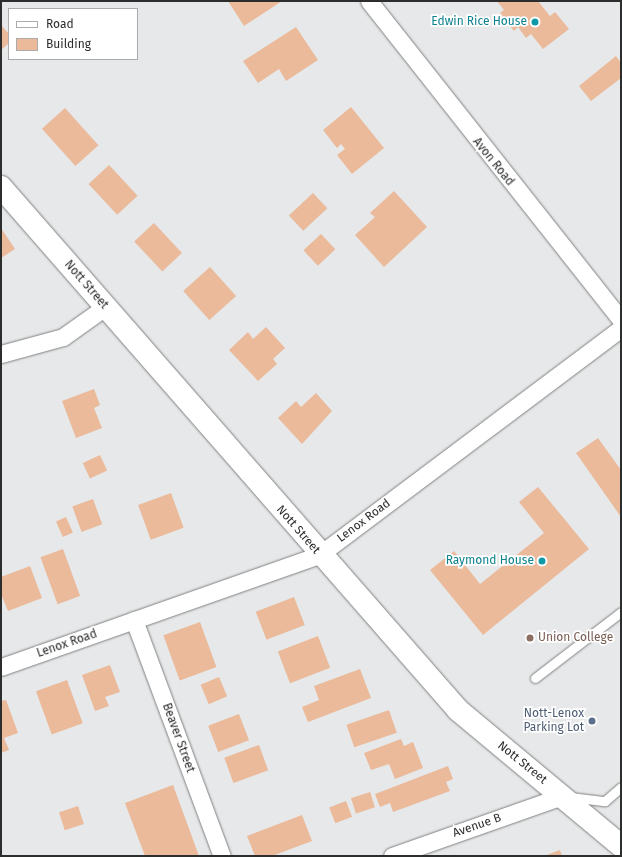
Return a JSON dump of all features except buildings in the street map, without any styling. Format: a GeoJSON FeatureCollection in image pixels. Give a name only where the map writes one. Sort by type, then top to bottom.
{"type":"FeatureCollection","features":[{"type":"Feature","properties":{"kind":"main road","name":"Nott Street"},"geometry":{"type":"LineString","coordinates":[[1,187],[319,555],[458,710],[621,846]]}},
{"type":"Feature","properties":{"kind":"street","name":"Avon Road"},"geometry":{"type":"LineString","coordinates":[[368,1],[621,320]]}},
{"type":"Feature","properties":{"kind":"street"},"geometry":{"type":"LineString","coordinates":[[1,354],[63,337],[105,307]]}},
{"type":"Feature","properties":{"kind":"street","name":"Lenox Road"},"geometry":{"type":"LineString","coordinates":[[1,667],[319,555],[621,328]]}},
{"type":"Feature","properties":{"kind":"street","name":"Beaver Street"},"geometry":{"type":"LineString","coordinates":[[134,620],[222,856]]}},
{"type":"Feature","properties":{"kind":"street","name":"Avenue B"},"geometry":{"type":"LineString","coordinates":[[392,856],[562,796]]}},
{"type":"Feature","properties":{"kind":"lane"},"geometry":{"type":"LineString","coordinates":[[535,678],[621,612]]}},
{"type":"Feature","properties":{"kind":"lane"},"geometry":{"type":"LineString","coordinates":[[562,796],[605,801],[621,787]]}},
{"type":"Feature","properties":{"kind":"place","name":"Edwin Rice House"},"geometry":{"type":"Point","coordinates":[535,22]}},
{"type":"Feature","properties":{"kind":"place","name":"Raymond House"},"geometry":{"type":"Point","coordinates":[542,561]}},
{"type":"Feature","properties":{"kind":"place","name":"Union College"},"geometry":{"type":"Point","coordinates":[530,638]}},
{"type":"Feature","properties":{"kind":"place","name":"Nott-Lenox Parking Lot"},"geometry":{"type":"Point","coordinates":[592,721]}}]}
